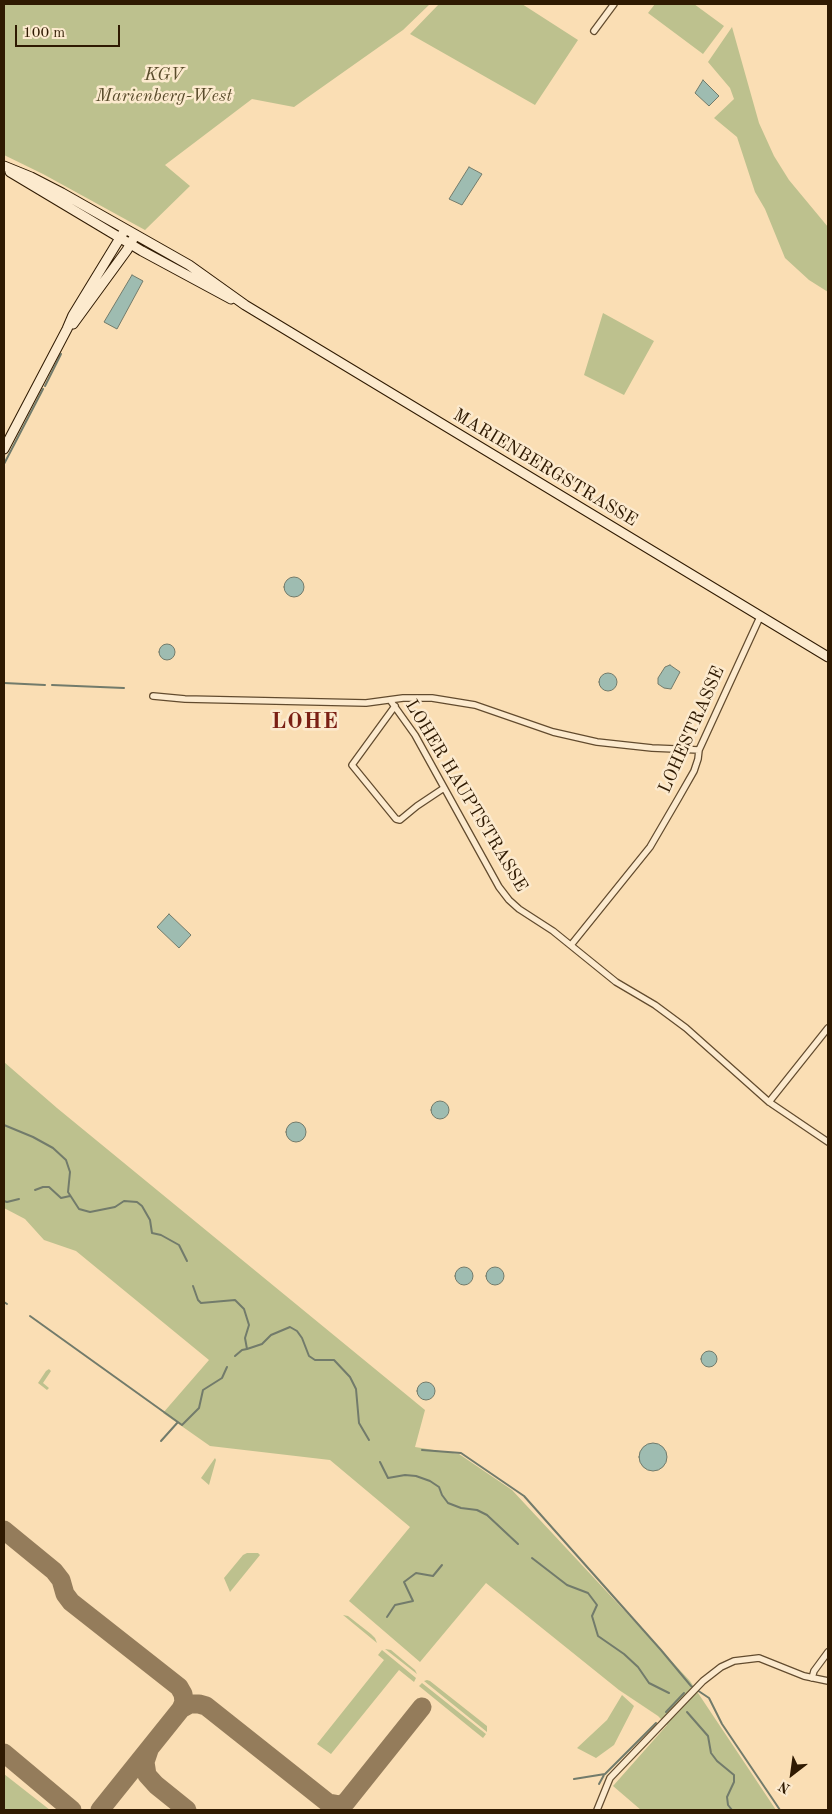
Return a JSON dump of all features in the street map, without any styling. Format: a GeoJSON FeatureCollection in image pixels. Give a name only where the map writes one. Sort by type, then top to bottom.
{"type":"FeatureCollection","features":[{"type":"Feature","properties":{"kind":"main road","name":"MARIENBERGSTRASSE"},"geometry":{"type":"LineString","coordinates":[[4,167],[47,184],[189,266],[245,306],[828,657]]}},
{"type":"Feature","properties":{"kind":"main road","name":"MARIENBERGSTRASSE"},"geometry":{"type":"LineString","coordinates":[[4,167],[120,238],[219,294],[245,306]]}},
{"type":"Feature","properties":{"kind":"main road"},"geometry":{"type":"LineString","coordinates":[[4,449],[73,315],[125,229]]}},
{"type":"Feature","properties":{"kind":"main road"},"geometry":{"type":"LineString","coordinates":[[67,329],[78,318],[131,244],[135,234]]}},
{"type":"Feature","properties":{"kind":"street"},"geometry":{"type":"LineString","coordinates":[[594,31],[614,4]]}},
{"type":"Feature","properties":{"kind":"street","name":"LOHESTRASSE"},"geometry":{"type":"LineString","coordinates":[[571,945],[650,847],[694,771],[699,750],[760,617]]}},
{"type":"Feature","properties":{"kind":"street"},"geometry":{"type":"LineString","coordinates":[[153,696],[185,699],[358,702],[432,698],[489,709],[553,732],[590,740],[652,748],[699,750]]}},
{"type":"Feature","properties":{"kind":"street","name":"LOHER HAUPTSTRASSE"},"geometry":{"type":"LineString","coordinates":[[390,700],[415,735],[509,900],[571,945],[616,982],[655,1005],[686,1028],[769,1102],[828,1142]]}},
{"type":"Feature","properties":{"kind":"street"},"geometry":{"type":"LineString","coordinates":[[395,706],[352,765],[396,820],[400,820],[444,788]]}},
{"type":"Feature","properties":{"kind":"street"},"geometry":{"type":"LineString","coordinates":[[769,1102],[828,1028]]}},
{"type":"Feature","properties":{"kind":"street"},"geometry":{"type":"LineString","coordinates":[[812,1678],[828,1652]]}},
{"type":"Feature","properties":{"kind":"street"},"geometry":{"type":"LineString","coordinates":[[597,1810],[610,1778],[700,1685],[721,1667],[734,1661],[759,1658],[804,1676],[828,1680]]}},
{"type":"Feature","properties":{"kind":"green space","name":"KGV Marienberg-West"},"geometry":{"type":"Polygon","coordinates":[[[4,4],[430,4],[403,30],[294,107],[252,99],[165,165],[190,186],[145,230],[43,174],[4,155],[4,4]]]}},
{"type":"Feature","properties":{"kind":"green space"},"geometry":{"type":"Polygon","coordinates":[[[439,4],[522,4],[578,40],[535,105],[410,34],[439,4]]]}},
{"type":"Feature","properties":{"kind":"green space"},"geometry":{"type":"Polygon","coordinates":[[[655,4],[694,4],[724,26],[703,54],[648,13],[655,4]]]}},
{"type":"Feature","properties":{"kind":"green space"},"geometry":{"type":"Polygon","coordinates":[[[732,27],[759,123],[774,156],[789,180],[828,227],[828,292],[809,280],[785,258],[765,209],[755,192],[737,137],[714,118],[734,99],[730,88],[708,62],[732,27]]]}},
{"type":"Feature","properties":{"kind":"green space"},"geometry":{"type":"Polygon","coordinates":[[[603,313],[654,341],[624,395],[584,375],[603,313]]]}},
{"type":"Feature","properties":{"kind":"green space"},"geometry":{"type":"Polygon","coordinates":[[[4,1062],[57,1108],[425,1410],[415,1447],[459,1454],[512,1490],[690,1681],[776,1810],[641,1810],[613,1786],[667,1725],[658,1716],[619,1690],[486,1583],[420,1662],[349,1601],[410,1527],[330,1460],[210,1446],[163,1413],[209,1360],[76,1251],[44,1240],[25,1219],[4,1208],[4,1062]]]}},
{"type":"Feature","properties":{"kind":"green space"},"geometry":{"type":"Polygon","coordinates":[[[49,1369],[51,1371],[43,1383],[49,1388],[47,1390],[38,1383],[49,1369]]]}},
{"type":"Feature","properties":{"kind":"green space"},"geometry":{"type":"Polygon","coordinates":[[[215,1458],[216,1460],[209,1485],[201,1478],[215,1458]]]}},
{"type":"Feature","properties":{"kind":"green space"},"geometry":{"type":"Polygon","coordinates":[[[258,1553],[260,1555],[230,1592],[224,1578],[243,1555],[258,1553]]]}},
{"type":"Feature","properties":{"kind":"green space"},"geometry":{"type":"Polygon","coordinates":[[[343,1615],[348,1616],[371,1634],[377,1643],[343,1615]]]}},
{"type":"Feature","properties":{"kind":"green space"},"geometry":{"type":"Polygon","coordinates":[[[385,1649],[391,1650],[415,1670],[417,1674],[385,1649]]]}},
{"type":"Feature","properties":{"kind":"green space"},"geometry":{"type":"Polygon","coordinates":[[[382,1650],[416,1678],[414,1682],[399,1670],[331,1754],[317,1744],[384,1660],[378,1655],[382,1650]]]}},
{"type":"Feature","properties":{"kind":"green space"},"geometry":{"type":"Polygon","coordinates":[[[427,1680],[487,1726],[487,1732],[424,1681],[427,1680]]]}},
{"type":"Feature","properties":{"kind":"green space"},"geometry":{"type":"Polygon","coordinates":[[[422,1683],[486,1734],[483,1738],[419,1686],[422,1683]]]}},
{"type":"Feature","properties":{"kind":"green space"},"geometry":{"type":"Polygon","coordinates":[[[622,1695],[634,1706],[614,1745],[596,1758],[577,1748],[607,1720],[622,1695]]]}},
{"type":"Feature","properties":{"kind":"green space"},"geometry":{"type":"Polygon","coordinates":[[[4,1774],[50,1810],[4,1810],[4,1774]]]}},
{"type":"Feature","properties":{"kind":"water"},"geometry":{"type":"Polygon","coordinates":[[[703,80],[719,96],[709,106],[695,93],[703,80]]]}},
{"type":"Feature","properties":{"kind":"water"},"geometry":{"type":"Polygon","coordinates":[[[469,167],[482,174],[462,205],[449,199],[469,167]]]}},
{"type":"Feature","properties":{"kind":"water"},"geometry":{"type":"Polygon","coordinates":[[[132,275],[143,281],[117,329],[104,322],[132,275]]]}},
{"type":"Feature","properties":{"kind":"water"},"geometry":{"type":"Polygon","coordinates":[[[294,577],[301,580],[304,587],[301,594],[294,597],[287,594],[284,587],[287,580],[294,577]]]}},
{"type":"Feature","properties":{"kind":"water"},"geometry":{"type":"Polygon","coordinates":[[[167,644],[175,652],[167,660],[159,652],[167,644]]]}},
{"type":"Feature","properties":{"kind":"water"},"geometry":{"type":"Polygon","coordinates":[[[670,665],[680,672],[671,689],[664,688],[658,684],[658,678],[665,667],[670,665]]]}},
{"type":"Feature","properties":{"kind":"water"},"geometry":{"type":"Polygon","coordinates":[[[608,673],[614,676],[617,682],[614,688],[608,691],[602,688],[599,682],[602,676],[608,673]]]}},
{"type":"Feature","properties":{"kind":"water"},"geometry":{"type":"Polygon","coordinates":[[[169,914],[191,935],[179,948],[157,927],[169,914]]]}},
{"type":"Feature","properties":{"kind":"water"},"geometry":{"type":"Polygon","coordinates":[[[440,1101],[446,1104],[449,1110],[446,1116],[440,1119],[434,1116],[431,1110],[434,1104],[440,1101]]]}},
{"type":"Feature","properties":{"kind":"water"},"geometry":{"type":"Polygon","coordinates":[[[292,1122],[300,1122],[306,1128],[306,1136],[300,1142],[292,1142],[286,1136],[286,1128],[292,1122]]]}},
{"type":"Feature","properties":{"kind":"water"},"geometry":{"type":"Polygon","coordinates":[[[464,1267],[470,1270],[473,1276],[470,1282],[464,1285],[458,1282],[455,1276],[458,1270],[464,1267]]]}},
{"type":"Feature","properties":{"kind":"water"},"geometry":{"type":"Polygon","coordinates":[[[495,1267],[501,1270],[504,1276],[501,1282],[495,1285],[489,1282],[486,1276],[489,1270],[495,1267]]]}},
{"type":"Feature","properties":{"kind":"water"},"geometry":{"type":"Polygon","coordinates":[[[709,1351],[715,1353],[717,1359],[715,1365],[709,1367],[703,1365],[701,1359],[703,1353],[709,1351]]]}},
{"type":"Feature","properties":{"kind":"water"},"geometry":{"type":"Polygon","coordinates":[[[422,1382],[430,1382],[435,1387],[433,1398],[422,1400],[417,1395],[417,1387],[422,1382]]]}},
{"type":"Feature","properties":{"kind":"water"},"geometry":{"type":"Polygon","coordinates":[[[653,1443],[663,1447],[667,1457],[663,1467],[653,1471],[643,1467],[639,1457],[643,1447],[653,1443]]]}},
{"type":"Feature","properties":{"kind":"waterway"},"geometry":{"type":"LineString","coordinates":[[45,386],[61,354]]}},
{"type":"Feature","properties":{"kind":"waterway"},"geometry":{"type":"LineString","coordinates":[[4,464],[43,389]]}},
{"type":"Feature","properties":{"kind":"waterway"},"geometry":{"type":"LineString","coordinates":[[4,683],[45,685]]}},
{"type":"Feature","properties":{"kind":"waterway"},"geometry":{"type":"LineString","coordinates":[[52,685],[124,688]]}},
{"type":"Feature","properties":{"kind":"waterway"},"geometry":{"type":"LineString","coordinates":[[4,1125],[53,1148],[66,1160],[70,1172],[68,1192],[79,1209],[90,1212],[115,1207],[124,1201],[137,1202],[142,1206],[150,1220],[152,1233],[161,1235],[179,1245],[187,1261]]}},
{"type":"Feature","properties":{"kind":"waterway"},"geometry":{"type":"LineString","coordinates":[[35,1190],[49,1187],[61,1198],[70,1196]]}},
{"type":"Feature","properties":{"kind":"waterway"},"geometry":{"type":"LineString","coordinates":[[4,1201],[19,1199]]}},
{"type":"Feature","properties":{"kind":"waterway"},"geometry":{"type":"LineString","coordinates":[[193,1286],[201,1303],[235,1300],[244,1309],[249,1325],[245,1338],[247,1349],[262,1344],[271,1335],[290,1327],[297,1331],[302,1338],[309,1356],[315,1360],[334,1360],[350,1377],[356,1389],[359,1423],[369,1440]]}},
{"type":"Feature","properties":{"kind":"waterway"},"geometry":{"type":"LineString","coordinates":[[30,1316],[182,1425],[199,1408],[203,1390],[222,1378],[227,1367]]}},
{"type":"Feature","properties":{"kind":"waterway"},"geometry":{"type":"LineString","coordinates":[[235,1356],[242,1350],[247,1349]]}},
{"type":"Feature","properties":{"kind":"waterway"},"geometry":{"type":"LineString","coordinates":[[161,1441],[178,1422]]}},
{"type":"Feature","properties":{"kind":"waterway"},"geometry":{"type":"LineString","coordinates":[[422,1450],[461,1453],[524,1496],[691,1686],[709,1698],[722,1724],[780,1810]]}},
{"type":"Feature","properties":{"kind":"waterway"},"geometry":{"type":"LineString","coordinates":[[380,1462],[388,1478],[405,1475],[416,1476],[430,1481],[439,1487],[448,1503],[461,1508],[477,1510],[487,1515],[518,1544]]}},
{"type":"Feature","properties":{"kind":"waterway"},"geometry":{"type":"LineString","coordinates":[[532,1558],[567,1585],[588,1593],[597,1605],[592,1616],[598,1636],[624,1654],[638,1667],[649,1683],[669,1693]]}},
{"type":"Feature","properties":{"kind":"waterway"},"geometry":{"type":"LineString","coordinates":[[387,1617],[395,1605],[413,1601],[404,1582],[416,1573],[433,1576],[442,1565]]}},
{"type":"Feature","properties":{"kind":"waterway"},"geometry":{"type":"LineString","coordinates":[[666,1712],[684,1693]]}},
{"type":"Feature","properties":{"kind":"waterway"},"geometry":{"type":"LineString","coordinates":[[687,1712],[708,1736],[711,1753],[717,1761],[734,1775],[734,1782],[727,1797],[728,1805],[732,1810]]}},
{"type":"Feature","properties":{"kind":"waterway"},"geometry":{"type":"LineString","coordinates":[[574,1779],[605,1774],[656,1723]]}},
{"type":"Feature","properties":{"kind":"waterway"},"geometry":{"type":"LineString","coordinates":[[599,1784],[604,1775]]}},
{"type":"Feature","properties":{"kind":"taxiway"},"geometry":{"type":"LineString","coordinates":[[4,1530],[54,1571],[61,1580],[65,1594],[71,1602],[179,1687],[183,1694],[184,1702],[181,1709],[100,1810]]}},
{"type":"Feature","properties":{"kind":"taxiway"},"geometry":{"type":"LineString","coordinates":[[181,1709],[190,1704],[206,1706],[337,1810]]}},
{"type":"Feature","properties":{"kind":"taxiway"},"geometry":{"type":"LineString","coordinates":[[329,1803],[340,1805],[346,1802],[422,1707]]}},
{"type":"Feature","properties":{"kind":"taxiway"},"geometry":{"type":"LineString","coordinates":[[149,1750],[145,1762],[147,1775],[156,1785],[187,1810]]}},
{"type":"Feature","properties":{"kind":"taxiway"},"geometry":{"type":"LineString","coordinates":[[4,1753],[72,1810]]}},
{"type":"Feature","properties":{"kind":"district","name":"LOHE"},"geometry":{"type":"Point","coordinates":[305,722]}}]}
